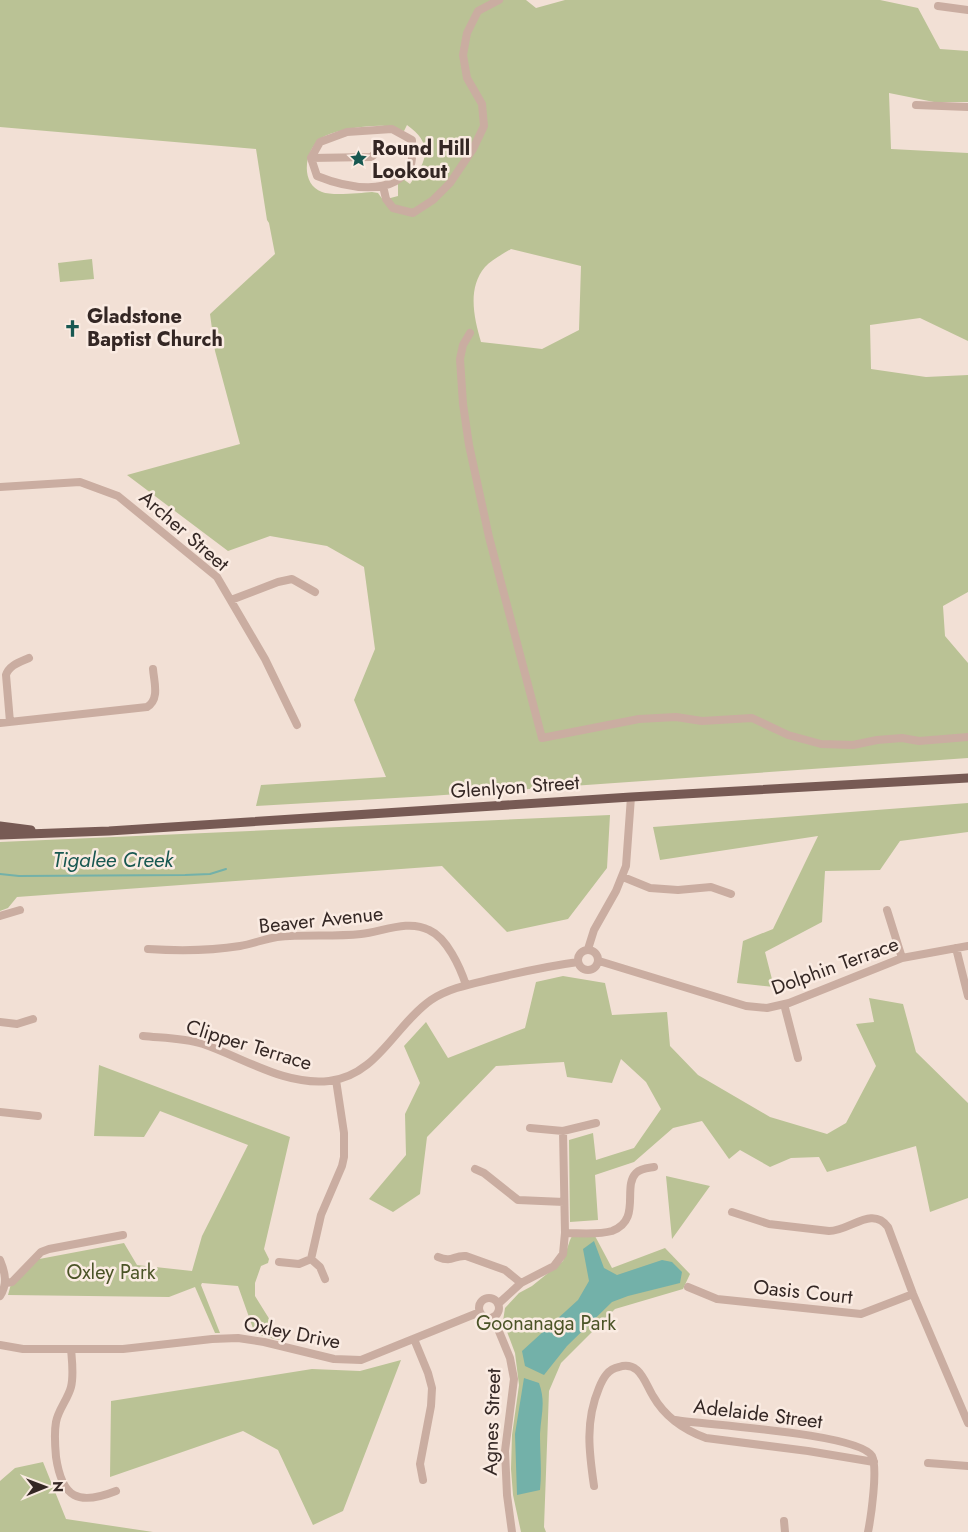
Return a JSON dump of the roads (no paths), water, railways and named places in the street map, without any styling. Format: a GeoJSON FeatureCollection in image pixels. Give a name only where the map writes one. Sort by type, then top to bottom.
{"type":"FeatureCollection","features":[{"type":"Feature","properties":{"kind":"main road","name":"Glenlyon Street"},"geometry":{"type":"LineString","coordinates":[[0,835],[63,834],[631,797],[968,778]]}},
{"type":"Feature","properties":{"kind":"main road","name":"Glenlyon Street"},"geometry":{"type":"LineString","coordinates":[[0,826],[63,834]]}},
{"type":"Feature","properties":{"kind":"street"},"geometry":{"type":"LineString","coordinates":[[383,186],[386,199],[393,208],[413,212],[434,200],[450,182],[473,149],[484,126],[482,104],[467,78],[463,55],[467,32],[478,12],[499,0]]}},
{"type":"Feature","properties":{"kind":"street"},"geometry":{"type":"LineString","coordinates":[[938,6],[968,10]]}},
{"type":"Feature","properties":{"kind":"street"},"geometry":{"type":"LineString","coordinates":[[916,105],[968,107]]}},
{"type":"Feature","properties":{"kind":"street"},"geometry":{"type":"LineString","coordinates":[[392,129],[412,140],[411,163],[398,180],[383,186],[369,187],[335,183],[317,176],[311,158],[320,142],[347,132],[392,129]]}},
{"type":"Feature","properties":{"kind":"street"},"geometry":{"type":"LineString","coordinates":[[311,158],[371,157],[383,148]]}},
{"type":"Feature","properties":{"kind":"street"},"geometry":{"type":"LineString","coordinates":[[470,333],[463,346],[460,359],[463,404],[470,446],[489,537],[542,738],[639,719],[676,717],[702,721],[752,718],[788,736],[821,744],[853,745],[877,740],[902,738],[919,741],[968,737]]}},
{"type":"Feature","properties":{"kind":"street","name":"Archer Street"},"geometry":{"type":"LineString","coordinates":[[0,487],[80,482],[118,496],[217,577],[265,659],[297,725]]}},
{"type":"Feature","properties":{"kind":"street"},"geometry":{"type":"LineString","coordinates":[[231,600],[278,582],[292,579],[315,592]]}},
{"type":"Feature","properties":{"kind":"street"},"geometry":{"type":"LineString","coordinates":[[10,722],[6,675],[12,666],[29,658]]}},
{"type":"Feature","properties":{"kind":"street"},"geometry":{"type":"LineString","coordinates":[[0,723],[147,707],[153,702],[155,697],[153,669]]}},
{"type":"Feature","properties":{"kind":"street"},"geometry":{"type":"LineString","coordinates":[[588,949],[594,930],[623,877],[626,866],[631,797]]}},
{"type":"Feature","properties":{"kind":"street"},"geometry":{"type":"LineString","coordinates":[[623,877],[650,888],[678,890],[711,888],[731,894]]}},
{"type":"Feature","properties":{"kind":"street"},"geometry":{"type":"LineString","coordinates":[[0,916],[20,910]]}},
{"type":"Feature","properties":{"kind":"street"},"geometry":{"type":"LineString","coordinates":[[887,910],[902,958]]}},
{"type":"Feature","properties":{"kind":"street","name":"Beaver Avenue"},"geometry":{"type":"LineString","coordinates":[[148,949],[212,950],[243,946],[276,937],[360,935],[401,926],[415,926],[428,929],[441,938],[461,969],[466,985]]}},
{"type":"Feature","properties":{"kind":"street","name":"Dolphin Terrace"},"geometry":{"type":"LineString","coordinates":[[599,961],[746,1006],[767,1008],[784,1004],[902,958],[968,946]]}},
{"type":"Feature","properties":{"kind":"street"},"geometry":{"type":"LineString","coordinates":[[956,948],[968,996]]}},
{"type":"Feature","properties":{"kind":"street"},"geometry":{"type":"LineString","coordinates":[[588,949],[595,952],[599,958],[595,968],[589,970],[582,968],[578,962],[581,952],[588,949]]}},
{"type":"Feature","properties":{"kind":"street","name":"Clipper Terrace"},"geometry":{"type":"LineString","coordinates":[[143,1036],[195,1042],[290,1078],[312,1082],[336,1080],[347,1078],[374,1059],[405,1022],[443,994],[466,985],[537,968],[578,962]]}},
{"type":"Feature","properties":{"kind":"street"},"geometry":{"type":"LineString","coordinates":[[784,1004],[798,1058]]}},
{"type":"Feature","properties":{"kind":"street"},"geometry":{"type":"LineString","coordinates":[[0,1022],[17,1024],[33,1019]]}},
{"type":"Feature","properties":{"kind":"street"},"geometry":{"type":"LineString","coordinates":[[311,1259],[321,1215],[344,1157],[344,1133],[336,1080]]}},
{"type":"Feature","properties":{"kind":"street"},"geometry":{"type":"LineString","coordinates":[[0,1112],[38,1116]]}},
{"type":"Feature","properties":{"kind":"street"},"geometry":{"type":"LineString","coordinates":[[530,1128],[563,1131],[596,1123]]}},
{"type":"Feature","properties":{"kind":"street"},"geometry":{"type":"LineString","coordinates":[[498,1304],[521,1284],[548,1270],[559,1260],[564,1247],[563,1131]]}},
{"type":"Feature","properties":{"kind":"street"},"geometry":{"type":"LineString","coordinates":[[565,1233],[605,1232],[617,1229],[630,1212],[633,1178],[641,1169],[654,1167]]}},
{"type":"Feature","properties":{"kind":"street"},"geometry":{"type":"LineString","coordinates":[[475,1169],[484,1173],[518,1200],[564,1202]]}},
{"type":"Feature","properties":{"kind":"street"},"geometry":{"type":"LineString","coordinates":[[732,1212],[769,1224],[828,1231],[841,1229],[869,1218],[881,1219],[888,1226],[913,1294],[968,1422]]}},
{"type":"Feature","properties":{"kind":"street"},"geometry":{"type":"LineString","coordinates":[[6,1283],[12,1282],[42,1252],[49,1249],[122,1235]]}},
{"type":"Feature","properties":{"kind":"street"},"geometry":{"type":"LineString","coordinates":[[438,1257],[449,1260],[461,1256],[470,1257],[505,1270],[521,1284]]}},
{"type":"Feature","properties":{"kind":"street"},"geometry":{"type":"LineString","coordinates":[[279,1262],[298,1264],[311,1259]]}},
{"type":"Feature","properties":{"kind":"street"},"geometry":{"type":"LineString","coordinates":[[311,1259],[320,1267],[325,1279]]}},
{"type":"Feature","properties":{"kind":"street"},"geometry":{"type":"LineString","coordinates":[[0,1260],[5,1273],[6,1283],[0,1296]]}},
{"type":"Feature","properties":{"kind":"street","name":"Oasis Court"},"geometry":{"type":"LineString","coordinates":[[688,1287],[710,1297],[725,1300],[861,1314],[913,1294]]}},
{"type":"Feature","properties":{"kind":"street"},"geometry":{"type":"LineString","coordinates":[[485,1298],[493,1298],[498,1304],[498,1311],[493,1317],[486,1317],[480,1312],[480,1304],[485,1298]]}},
{"type":"Feature","properties":{"kind":"street","name":"Oxley Drive"},"geometry":{"type":"LineString","coordinates":[[0,1345],[23,1349],[123,1350],[225,1338],[264,1342],[334,1359],[361,1360],[480,1312]]}},
{"type":"Feature","properties":{"kind":"street","name":"Agnes Street"},"geometry":{"type":"LineString","coordinates":[[493,1317],[510,1358],[514,1379],[505,1452],[507,1495],[512,1532]]}},
{"type":"Feature","properties":{"kind":"street"},"geometry":{"type":"LineString","coordinates":[[414,1339],[432,1388],[431,1406],[420,1464],[423,1480]]}},
{"type":"Feature","properties":{"kind":"street"},"geometry":{"type":"LineString","coordinates":[[71,1349],[71,1388],[56,1423],[55,1445],[61,1480],[70,1492],[85,1499],[102,1497],[116,1491]]}},
{"type":"Feature","properties":{"kind":"street"},"geometry":{"type":"LineString","coordinates":[[594,1486],[589,1447],[590,1420],[597,1393],[605,1375],[609,1371],[614,1368],[627,1366],[638,1370],[657,1402],[672,1420]]}},
{"type":"Feature","properties":{"kind":"street","name":"Adelaide Street"},"geometry":{"type":"LineString","coordinates":[[672,1420],[785,1431],[834,1441],[866,1450],[874,1462]]}},
{"type":"Feature","properties":{"kind":"street","name":"Adelaide Street"},"geometry":{"type":"LineString","coordinates":[[672,1420],[706,1438],[808,1451],[874,1462]]}},
{"type":"Feature","properties":{"kind":"street"},"geometry":{"type":"LineString","coordinates":[[868,1532],[874,1484],[874,1462]]}},
{"type":"Feature","properties":{"kind":"street"},"geometry":{"type":"LineString","coordinates":[[928,1462],[968,1466]]}},
{"type":"Feature","properties":{"kind":"street"},"geometry":{"type":"LineString","coordinates":[[784,1521],[785,1532]]}},
{"type":"Feature","properties":{"kind":"water"},"geometry":{"type":"Polygon","coordinates":[[[594,1241],[604,1268],[617,1275],[662,1260],[672,1262],[682,1272],[680,1283],[612,1302],[567,1346],[544,1375],[525,1366],[522,1351],[578,1300],[589,1281],[583,1249],[594,1241]]]}},
{"type":"Feature","properties":{"kind":"water"},"geometry":{"type":"Polygon","coordinates":[[[524,1378],[539,1383],[542,1396],[540,1434],[541,1483],[540,1490],[517,1495],[515,1434],[524,1378]]]}},
{"type":"Feature","properties":{"kind":"waterway","name":"Tigalee Creek"},"geometry":{"type":"LineString","coordinates":[[0,874],[19,876],[185,875],[210,874],[226,869]]}},
{"type":"Feature","properties":{"kind":"place","name":"Round Hill Lookout"},"geometry":{"type":"Point","coordinates":[358,159]}},
{"type":"Feature","properties":{"kind":"place","name":"Gladstone Baptist Church"},"geometry":{"type":"Point","coordinates":[73,328]}},
{"type":"Feature","properties":{"kind":"park label","name":"Oxley Park"},"geometry":{"type":"Point","coordinates":[111,1272]}},
{"type":"Feature","properties":{"kind":"park label","name":"Goonanaga Park"},"geometry":{"type":"Point","coordinates":[546,1323]}}]}
